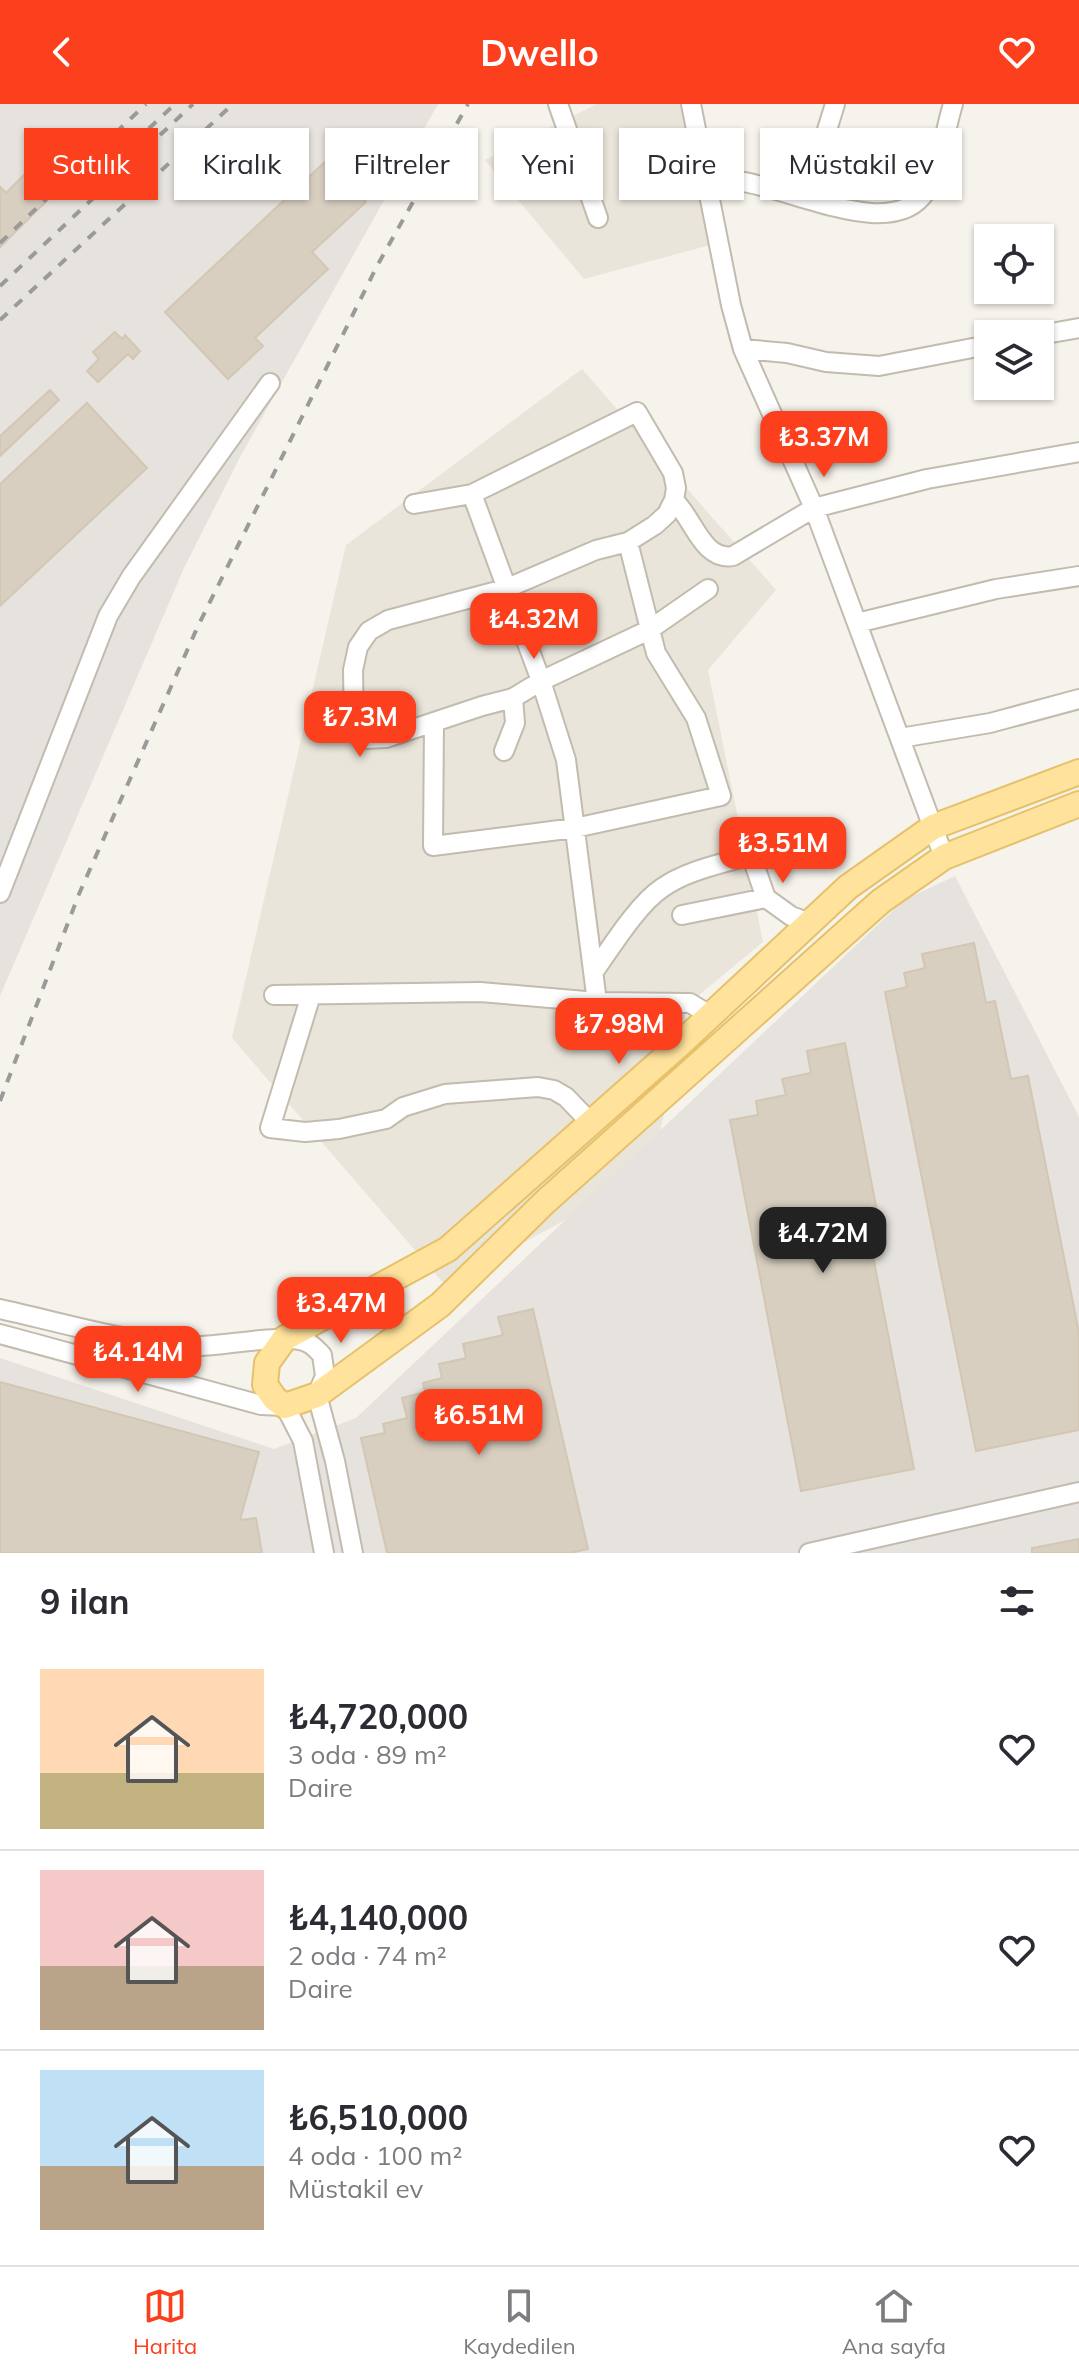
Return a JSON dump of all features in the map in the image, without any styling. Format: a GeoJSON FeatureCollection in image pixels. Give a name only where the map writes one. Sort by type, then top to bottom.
{"type":"FeatureCollection","features":[{"type":"Feature","properties":{"kind":"main road"},"geometry":{"type":"LineString","coordinates":[[1079,772],[933,827],[848,887],[711,1016],[448,1249],[285,1338],[267,1363],[265,1385],[275,1399],[285,1406],[317,1395],[440,1305],[545,1202],[881,901],[944,857],[1079,804]]}},
{"type":"Feature","properties":{"kind":"street"},"geometry":{"type":"LineString","coordinates":[[558,104],[598,218]]}},
{"type":"Feature","properties":{"kind":"street"},"geometry":{"type":"LineString","coordinates":[[691,104],[696,128]]}},
{"type":"Feature","properties":{"kind":"street"},"geometry":{"type":"LineString","coordinates":[[828,128],[835,104]]}},
{"type":"Feature","properties":{"kind":"street"},"geometry":{"type":"LineString","coordinates":[[946,128],[953,104]]}},
{"type":"Feature","properties":{"kind":"street"},"geometry":{"type":"LineString","coordinates":[[710,200],[743,349],[814,508],[944,857]]}},
{"type":"Feature","properties":{"kind":"street"},"geometry":{"type":"LineString","coordinates":[[814,200],[877,215],[896,213],[913,206],[917,200]]}},
{"type":"Feature","properties":{"kind":"street"},"geometry":{"type":"LineString","coordinates":[[1054,332],[1079,328]]}},
{"type":"Feature","properties":{"kind":"street"},"geometry":{"type":"LineString","coordinates":[[743,349],[787,353],[826,362],[879,366],[974,348]]}},
{"type":"Feature","properties":{"kind":"street"},"geometry":{"type":"LineString","coordinates":[[0,893],[108,616],[131,577],[270,383]]}},
{"type":"Feature","properties":{"kind":"street"},"geometry":{"type":"LineString","coordinates":[[414,504],[472,494],[637,412],[673,473],[676,488],[667,514],[628,542],[596,550],[505,589],[388,620],[369,631],[358,647],[353,670],[354,728],[359,736],[366,739],[386,738],[513,698],[541,681],[649,630],[708,589]]}},
{"type":"Feature","properties":{"kind":"street"},"geometry":{"type":"LineString","coordinates":[[674,500],[710,551],[727,557],[814,508],[927,479],[1079,452]]}},
{"type":"Feature","properties":{"kind":"street"},"geometry":{"type":"LineString","coordinates":[[472,494],[541,681],[566,760],[597,1002]]}},
{"type":"Feature","properties":{"kind":"street"},"geometry":{"type":"LineString","coordinates":[[434,723],[433,846],[575,828],[721,796],[696,718],[656,653],[628,542]]}},
{"type":"Feature","properties":{"kind":"street"},"geometry":{"type":"LineString","coordinates":[[857,623],[996,589],[1079,576]]}},
{"type":"Feature","properties":{"kind":"street"},"geometry":{"type":"LineString","coordinates":[[504,751],[515,723],[513,698]]}},
{"type":"Feature","properties":{"kind":"street"},"geometry":{"type":"LineString","coordinates":[[900,738],[990,723],[1079,699]]}},
{"type":"Feature","properties":{"kind":"street"},"geometry":{"type":"LineString","coordinates":[[595,970],[628,924],[660,889],[680,878],[751,855],[766,898],[791,916],[810,923]]}},
{"type":"Feature","properties":{"kind":"street"},"geometry":{"type":"LineString","coordinates":[[682,915],[766,898]]}},
{"type":"Feature","properties":{"kind":"street"},"geometry":{"type":"LineString","coordinates":[[274,995],[480,992],[597,1002],[690,1003],[711,1016]]}},
{"type":"Feature","properties":{"kind":"street"},"geometry":{"type":"LineString","coordinates":[[311,995],[270,1128],[305,1132],[339,1129],[386,1119],[403,1107],[445,1094],[538,1087],[554,1090],[566,1097],[591,1123]]}},
{"type":"Feature","properties":{"kind":"street"},"geometry":{"type":"LineString","coordinates":[[0,1309],[145,1341],[196,1346],[236,1345],[285,1338],[308,1342],[322,1355],[325,1376],[317,1395],[335,1461],[353,1553]]}},
{"type":"Feature","properties":{"kind":"street"},"geometry":{"type":"LineString","coordinates":[[0,1334],[261,1405],[285,1406],[303,1441],[324,1553]]}},
{"type":"Feature","properties":{"kind":"street"},"geometry":{"type":"LineString","coordinates":[[809,1553],[867,1547],[1079,1492]]}},
{"type":"Feature","properties":{"kind":"shaded area"},"geometry":{"type":"Polygon","coordinates":[[[0,104],[438,104],[425,128],[325,128],[325,200],[384,200],[240,457],[184,568],[0,996],[0,104]]]}},
{"type":"Feature","properties":{"kind":"shaded area"},"geometry":{"type":"Polygon","coordinates":[[[597,104],[686,104],[691,128],[619,128],[619,200],[705,200],[714,244],[584,279],[518,200],[603,200],[603,128],[549,128],[597,104]]]}},
{"type":"Feature","properties":{"kind":"shaded area"},"geometry":{"type":"Polygon","coordinates":[[[494,156],[494,171],[485,160],[494,156]]]}},
{"type":"Feature","properties":{"kind":"shaded area"},"geometry":{"type":"Polygon","coordinates":[[[582,369],[776,590],[708,670],[763,942],[687,1005],[650,1174],[445,1285],[232,1038],[346,545],[582,369]]]}},
{"type":"Feature","properties":{"kind":"shaded area"},"geometry":{"type":"Polygon","coordinates":[[[955,876],[1079,1117],[1079,1553],[0,1553],[0,1358],[274,1449],[356,1418],[904,900],[955,876]]]}},
{"type":"Feature","properties":{"kind":"building"},"geometry":{"type":"Polygon","coordinates":[[[325,162],[325,200],[366,202],[312,252],[328,269],[255,338],[263,346],[228,379],[165,312],[284,200],[309,200],[309,177],[325,162]]]}},
{"type":"Feature","properties":{"kind":"building"},"geometry":{"type":"Polygon","coordinates":[[[24,175],[24,200],[48,200],[0,247],[0,187],[6,193],[24,175]]]}},
{"type":"Feature","properties":{"kind":"building"},"geometry":{"type":"Polygon","coordinates":[[[115,332],[122,339],[125,335],[140,351],[133,359],[128,354],[98,382],[87,371],[99,359],[93,352],[115,332]]]}},
{"type":"Feature","properties":{"kind":"building"},"geometry":{"type":"Polygon","coordinates":[[[50,390],[59,400],[0,456],[0,436],[50,390]]]}},
{"type":"Feature","properties":{"kind":"building"},"geometry":{"type":"Polygon","coordinates":[[[87,403],[147,468],[0,606],[0,484],[87,403]]]}},
{"type":"Feature","properties":{"kind":"building"},"geometry":{"type":"Polygon","coordinates":[[[974,943],[986,1003],[995,1001],[1011,1079],[1028,1076],[1079,1333],[1079,1430],[976,1451],[885,992],[907,987],[904,973],[925,968],[922,954],[974,943]]]}},
{"type":"Feature","properties":{"kind":"building"},"geometry":{"type":"Polygon","coordinates":[[[845,1043],[879,1222],[867,1225],[914,1469],[801,1491],[730,1120],[758,1115],[756,1101],[786,1095],[782,1079],[811,1073],[807,1051],[845,1043]]]}},
{"type":"Feature","properties":{"kind":"building"},"geometry":{"type":"Polygon","coordinates":[[[533,1309],[588,1549],[570,1553],[387,1553],[361,1438],[385,1433],[383,1424],[407,1418],[402,1398],[425,1392],[423,1383],[442,1378],[439,1364],[466,1358],[463,1344],[503,1335],[498,1317],[533,1309]]]}},
{"type":"Feature","properties":{"kind":"building"},"geometry":{"type":"Polygon","coordinates":[[[0,1382],[259,1452],[240,1520],[256,1518],[262,1553],[0,1553],[0,1382]]]}},
{"type":"Feature","properties":{"kind":"building"},"geometry":{"type":"Polygon","coordinates":[[[1079,1539],[1079,1553],[1032,1553],[1032,1548],[1079,1539]]]}},
{"type":"Feature","properties":{"kind":"railway"},"geometry":{"type":"LineString","coordinates":[[0,243],[146,104]]}},
{"type":"Feature","properties":{"kind":"railway"},"geometry":{"type":"LineString","coordinates":[[149,128],[175,104]]}},
{"type":"Feature","properties":{"kind":"railway"},"geometry":{"type":"LineString","coordinates":[[0,286],[193,104]]}},
{"type":"Feature","properties":{"kind":"railway"},"geometry":{"type":"LineString","coordinates":[[0,320],[233,104]]}},
{"type":"Feature","properties":{"kind":"railway"},"geometry":{"type":"LineString","coordinates":[[0,1101],[79,894],[198,626],[377,266],[468,104]]}}]}
